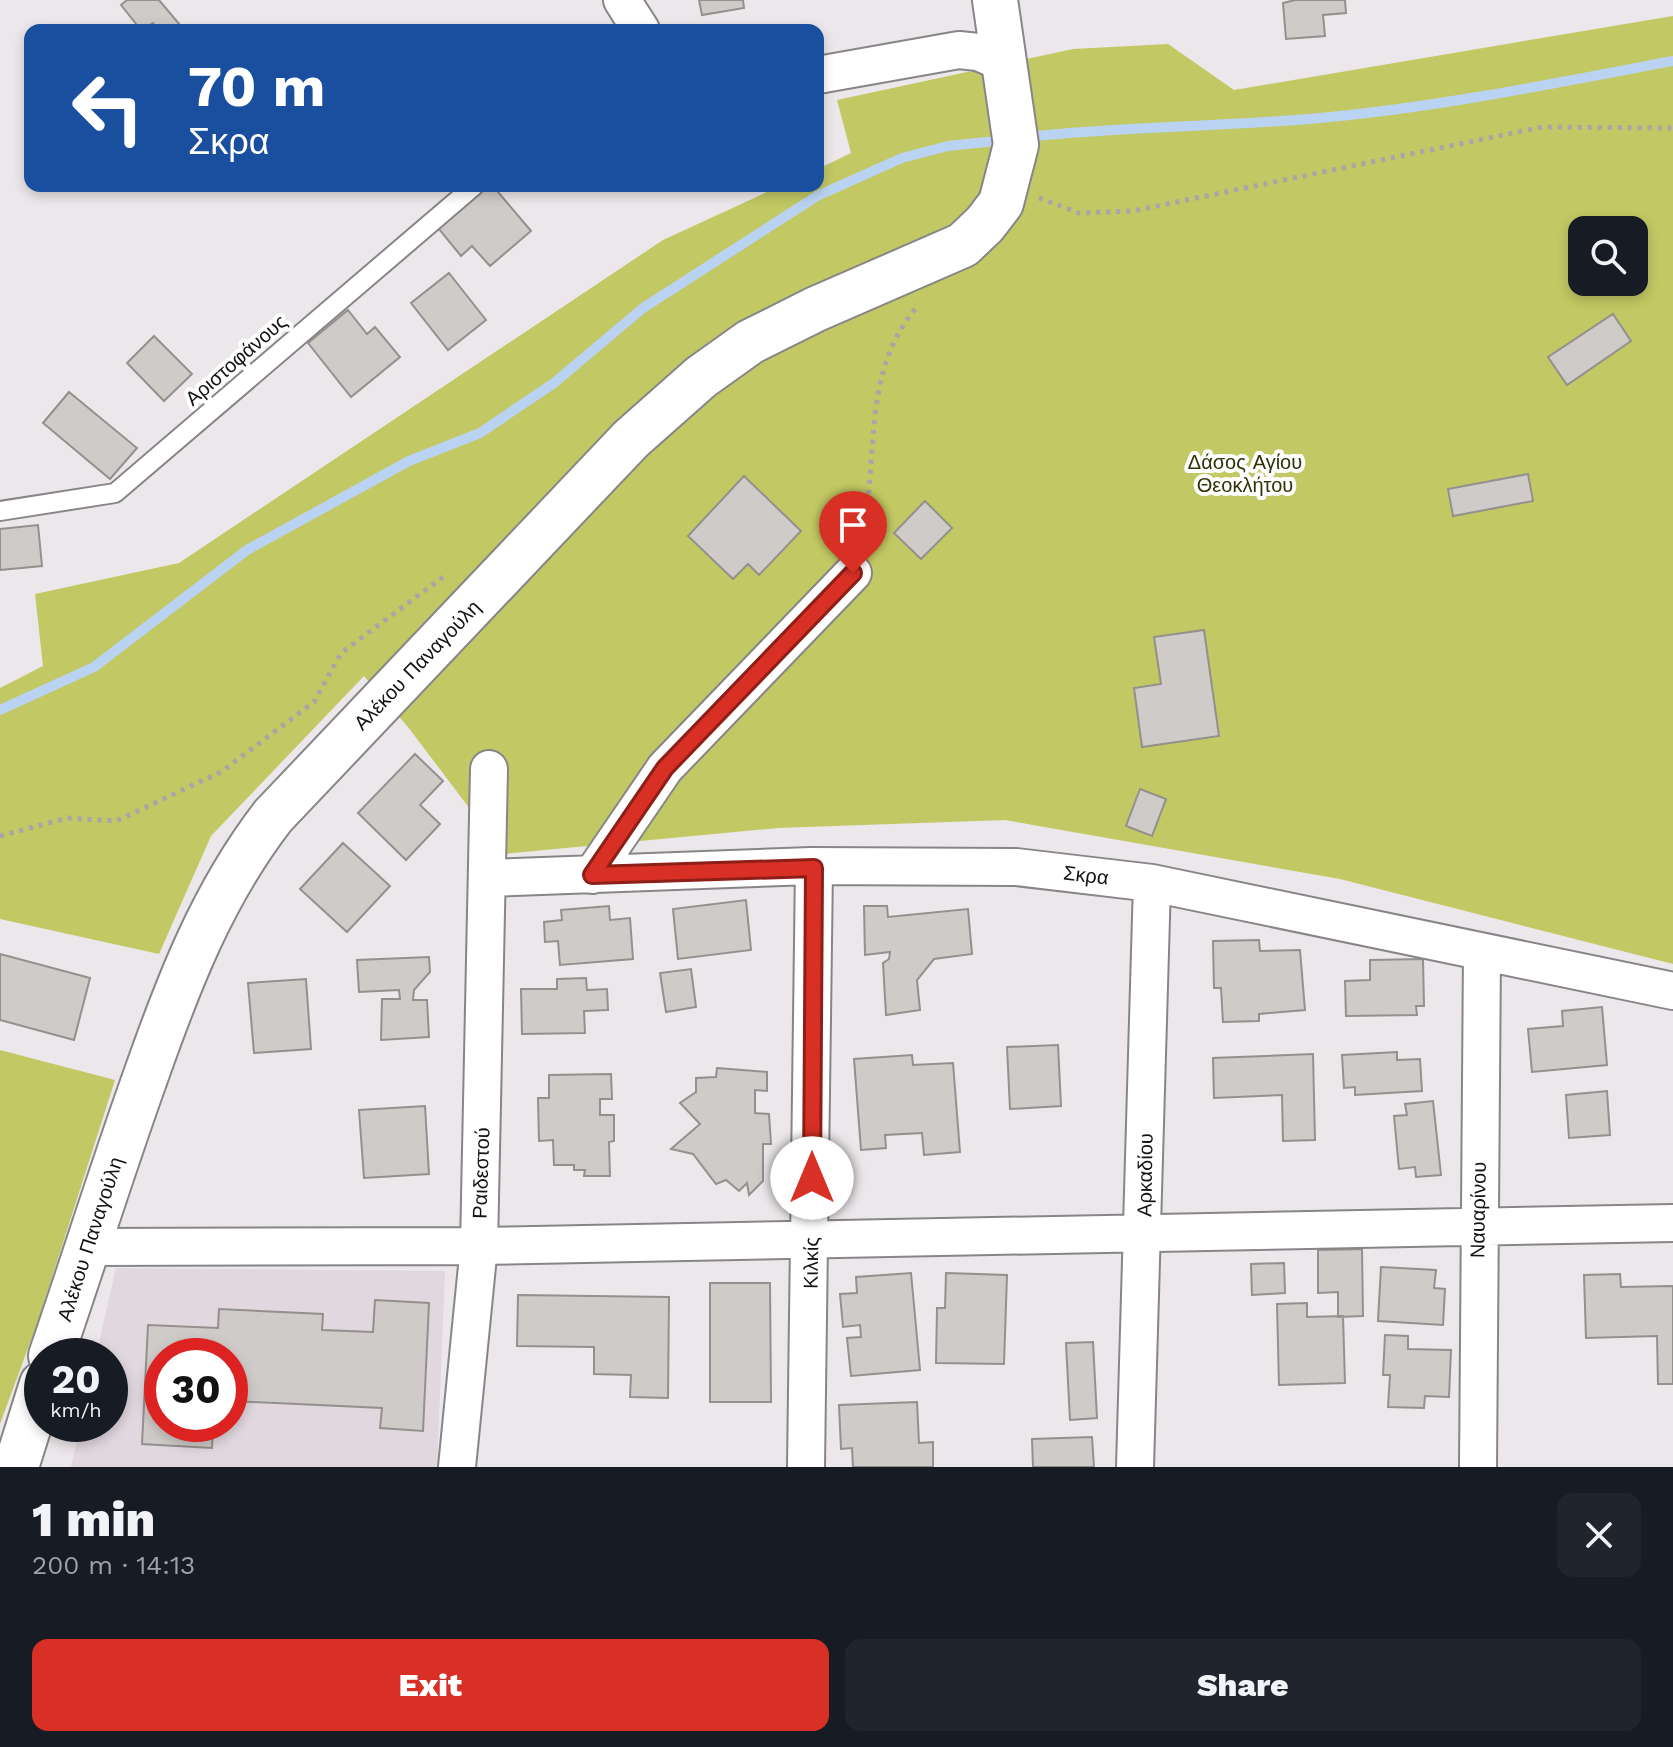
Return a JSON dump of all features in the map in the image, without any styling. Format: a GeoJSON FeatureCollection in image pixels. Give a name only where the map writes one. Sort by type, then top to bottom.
{"type":"FeatureCollection","features":[{"type":"Feature","properties":{"kind":"main road"},"geometry":{"type":"LineString","coordinates":[[995,0],[1015,117],[1012,172]]}},
{"type":"Feature","properties":{"kind":"main road","name":"Αλέκου Παναγούλη"},"geometry":{"type":"LineString","coordinates":[[57,1338],[121,1144],[199,936],[236,868],[273,816],[631,439],[701,377],[750,342],[816,309],[963,245],[1001,203],[1012,172]]}},
{"type":"Feature","properties":{"kind":"main road"},"geometry":{"type":"LineString","coordinates":[[16,1467],[24,1441]]}},
{"type":"Feature","properties":{"kind":"street"},"geometry":{"type":"LineString","coordinates":[[622,0],[637,24]]}},
{"type":"Feature","properties":{"kind":"street"},"geometry":{"type":"LineString","coordinates":[[824,74],[959,50],[978,52],[1004,63]]}},
{"type":"Feature","properties":{"kind":"street"},"geometry":{"type":"LineString","coordinates":[[592,875],[665,768],[853,573]]}},
{"type":"Feature","properties":{"kind":"street","name":"Ραιδεστού"},"geometry":{"type":"LineString","coordinates":[[457,1467],[479,1246],[489,769]]}},
{"type":"Feature","properties":{"kind":"street","name":"Σκρα"},"geometry":{"type":"LineString","coordinates":[[489,878],[814,868],[1016,867],[1152,883],[1673,991]]}},
{"type":"Feature","properties":{"kind":"street","name":"Κιλκίς"},"geometry":{"type":"LineString","coordinates":[[806,1467],[812,1240],[814,868]]}},
{"type":"Feature","properties":{"kind":"street","name":"Αρκαδίου"},"geometry":{"type":"LineString","coordinates":[[1135,1467],[1152,883]]}},
{"type":"Feature","properties":{"kind":"street","name":"Ναυαρίνου"},"geometry":{"type":"LineString","coordinates":[[1478,1467],[1482,953]]}},
{"type":"Feature","properties":{"kind":"street"},"geometry":{"type":"LineString","coordinates":[[88,1247],[479,1246],[1673,1223]]}},
{"type":"Feature","properties":{"kind":"lane","name":"Αριστοφάνους"},"geometry":{"type":"LineString","coordinates":[[0,511],[115,493],[467,192]]}},
{"type":"Feature","properties":{"kind":"path"},"geometry":{"type":"LineString","coordinates":[[1012,172],[1039,198],[1079,213],[1133,211],[1542,127],[1673,128]]}},
{"type":"Feature","properties":{"kind":"path"},"geometry":{"type":"LineString","coordinates":[[853,573],[869,503],[876,387],[896,335],[926,299]]}},
{"type":"Feature","properties":{"kind":"path"},"geometry":{"type":"LineString","coordinates":[[0,836],[67,818],[116,821],[221,772],[314,702],[341,653],[449,572]]}},
{"type":"Feature","properties":{"kind":"shaded area"},"geometry":{"type":"Polygon","coordinates":[[[116,1268],[445,1271],[437,1467],[71,1467],[77,1442],[128,1442],[128,1338],[100,1338],[116,1268]]]}},
{"type":"Feature","properties":{"kind":"green space","name":"Δάσος Αγίου Θεοκλήτου"},"geometry":{"type":"Polygon","coordinates":[[[1673,16],[1673,964],[1340,879],[1005,820],[778,828],[504,854],[408,727],[364,676],[211,836],[159,954],[0,919],[0,688],[43,666],[35,594],[179,563],[663,240],[767,192],[824,192],[824,166],[851,153],[837,100],[1073,49],[1168,44],[1234,90],[1673,16]]]}},
{"type":"Feature","properties":{"kind":"green space"},"geometry":{"type":"Polygon","coordinates":[[[0,1050],[115,1080],[38,1321],[32,1338],[24,1338],[24,1359],[0,1424],[0,1050]]]}},
{"type":"Feature","properties":{"kind":"building"},"geometry":{"type":"Polygon","coordinates":[[[127,0],[159,0],[179,24],[136,24],[121,5],[127,0]]]}},
{"type":"Feature","properties":{"kind":"building"},"geometry":{"type":"Polygon","coordinates":[[[699,0],[743,0],[744,8],[702,15],[699,0]]]}},
{"type":"Feature","properties":{"kind":"building"},"geometry":{"type":"Polygon","coordinates":[[[1295,0],[1345,0],[1346,13],[1323,15],[1325,36],[1286,39],[1283,3],[1295,0]]]}},
{"type":"Feature","properties":{"kind":"building"},"geometry":{"type":"Polygon","coordinates":[[[481,192],[498,192],[531,231],[490,266],[472,246],[461,256],[438,228],[481,192]]]}},
{"type":"Feature","properties":{"kind":"building"},"geometry":{"type":"Polygon","coordinates":[[[449,273],[486,320],[448,350],[411,303],[449,273]]]}},
{"type":"Feature","properties":{"kind":"building"},"geometry":{"type":"Polygon","coordinates":[[[348,310],[367,334],[375,327],[400,357],[351,397],[308,343],[348,310]]]}},
{"type":"Feature","properties":{"kind":"building"},"geometry":{"type":"Polygon","coordinates":[[[1613,314],[1631,341],[1567,385],[1548,357],[1613,314]]]}},
{"type":"Feature","properties":{"kind":"building"},"geometry":{"type":"Polygon","coordinates":[[[154,336],[192,374],[164,401],[127,363],[154,336]]]}},
{"type":"Feature","properties":{"kind":"building"},"geometry":{"type":"Polygon","coordinates":[[[69,392],[137,448],[110,479],[43,423],[69,392]]]}},
{"type":"Feature","properties":{"kind":"building"},"geometry":{"type":"Polygon","coordinates":[[[1528,474],[1533,501],[1453,516],[1448,489],[1528,474]]]}},
{"type":"Feature","properties":{"kind":"building"},"geometry":{"type":"Polygon","coordinates":[[[744,476],[801,531],[759,575],[748,564],[733,579],[688,536],[744,476]]]}},
{"type":"Feature","properties":{"kind":"building"},"geometry":{"type":"Polygon","coordinates":[[[925,501],[952,528],[921,559],[894,533],[925,501]]]}},
{"type":"Feature","properties":{"kind":"building"},"geometry":{"type":"Polygon","coordinates":[[[38,525],[42,566],[0,570],[0,529],[38,525]]]}},
{"type":"Feature","properties":{"kind":"building"},"geometry":{"type":"Polygon","coordinates":[[[1204,630],[1219,736],[1142,747],[1134,688],[1161,684],[1154,637],[1204,630]]]}},
{"type":"Feature","properties":{"kind":"building"},"geometry":{"type":"Polygon","coordinates":[[[415,754],[443,781],[420,805],[440,824],[406,860],[358,813],[415,754]]]}},
{"type":"Feature","properties":{"kind":"building"},"geometry":{"type":"Polygon","coordinates":[[[1140,789],[1166,799],[1152,836],[1126,826],[1140,789]]]}},
{"type":"Feature","properties":{"kind":"building"},"geometry":{"type":"Polygon","coordinates":[[[343,843],[390,886],[347,932],[300,889],[343,843]]]}},
{"type":"Feature","properties":{"kind":"building"},"geometry":{"type":"Polygon","coordinates":[[[746,900],[751,950],[678,959],[673,909],[746,900]]]}},
{"type":"Feature","properties":{"kind":"building"},"geometry":{"type":"Polygon","coordinates":[[[609,906],[610,920],[630,918],[633,959],[560,965],[558,941],[545,942],[544,922],[562,920],[561,910],[609,906]]]}},
{"type":"Feature","properties":{"kind":"building"},"geometry":{"type":"Polygon","coordinates":[[[864,906],[887,906],[888,917],[968,909],[972,954],[934,959],[917,980],[920,1010],[886,1015],[883,963],[889,959],[890,952],[865,955],[864,906]]]}},
{"type":"Feature","properties":{"kind":"building"},"geometry":{"type":"Polygon","coordinates":[[[1259,940],[1260,951],[1300,950],[1305,1010],[1259,1014],[1259,1021],[1223,1022],[1221,988],[1214,988],[1213,941],[1259,940]]]}},
{"type":"Feature","properties":{"kind":"building"},"geometry":{"type":"Polygon","coordinates":[[[0,954],[90,978],[74,1040],[0,1020],[0,954]]]}},
{"type":"Feature","properties":{"kind":"building"},"geometry":{"type":"Polygon","coordinates":[[[429,957],[430,972],[414,990],[413,1000],[427,1000],[429,1037],[381,1040],[382,999],[400,999],[399,990],[359,992],[357,960],[429,957]]]}},
{"type":"Feature","properties":{"kind":"building"},"geometry":{"type":"Polygon","coordinates":[[[1423,959],[1424,1006],[1416,1006],[1417,1015],[1346,1016],[1345,981],[1370,980],[1370,960],[1423,959]]]}},
{"type":"Feature","properties":{"kind":"building"},"geometry":{"type":"Polygon","coordinates":[[[691,969],[696,1007],[666,1012],[660,973],[691,969]]]}},
{"type":"Feature","properties":{"kind":"building"},"geometry":{"type":"Polygon","coordinates":[[[586,978],[587,990],[607,989],[608,1010],[584,1011],[585,1033],[522,1034],[521,989],[557,989],[557,979],[586,978]]]}},
{"type":"Feature","properties":{"kind":"building"},"geometry":{"type":"Polygon","coordinates":[[[306,979],[311,1049],[254,1053],[248,983],[306,979]]]}},
{"type":"Feature","properties":{"kind":"building"},"geometry":{"type":"Polygon","coordinates":[[[1602,1007],[1607,1065],[1532,1072],[1528,1029],[1563,1026],[1562,1011],[1602,1007]]]}},
{"type":"Feature","properties":{"kind":"building"},"geometry":{"type":"Polygon","coordinates":[[[1058,1045],[1061,1106],[1010,1109],[1007,1047],[1058,1045]]]}},
{"type":"Feature","properties":{"kind":"building"},"geometry":{"type":"Polygon","coordinates":[[[1397,1052],[1397,1060],[1420,1059],[1422,1091],[1355,1095],[1355,1087],[1344,1088],[1342,1055],[1397,1052]]]}},
{"type":"Feature","properties":{"kind":"building"},"geometry":{"type":"Polygon","coordinates":[[[1313,1054],[1315,1140],[1283,1141],[1282,1095],[1214,1098],[1213,1058],[1313,1054]]]}},
{"type":"Feature","properties":{"kind":"building"},"geometry":{"type":"Polygon","coordinates":[[[912,1055],[913,1065],[953,1063],[960,1152],[924,1155],[922,1133],[885,1135],[886,1148],[861,1150],[854,1059],[912,1055]]]}},
{"type":"Feature","properties":{"kind":"building"},"geometry":{"type":"Polygon","coordinates":[[[717,1068],[767,1072],[767,1091],[755,1090],[755,1113],[769,1114],[771,1144],[763,1144],[763,1181],[749,1195],[747,1183],[739,1191],[726,1180],[716,1184],[693,1154],[671,1149],[700,1124],[680,1103],[696,1092],[696,1078],[716,1077],[717,1068]]]}},
{"type":"Feature","properties":{"kind":"building"},"geometry":{"type":"Polygon","coordinates":[[[611,1074],[612,1099],[600,1099],[600,1115],[614,1115],[614,1141],[609,1142],[610,1176],[584,1176],[585,1170],[574,1170],[574,1165],[554,1165],[553,1140],[539,1141],[538,1098],[549,1098],[549,1075],[611,1074]]]}},
{"type":"Feature","properties":{"kind":"building"},"geometry":{"type":"Polygon","coordinates":[[[1607,1091],[1610,1135],[1569,1138],[1566,1095],[1607,1091]]]}},
{"type":"Feature","properties":{"kind":"building"},"geometry":{"type":"Polygon","coordinates":[[[1433,1101],[1441,1175],[1416,1177],[1415,1167],[1399,1169],[1394,1116],[1407,1115],[1405,1104],[1433,1101]]]}},
{"type":"Feature","properties":{"kind":"building"},"geometry":{"type":"Polygon","coordinates":[[[425,1106],[429,1174],[364,1178],[359,1110],[425,1106]]]}},
{"type":"Feature","properties":{"kind":"building"},"geometry":{"type":"Polygon","coordinates":[[[1362,1249],[1363,1316],[1338,1317],[1338,1292],[1318,1293],[1318,1250],[1362,1249]]]}},
{"type":"Feature","properties":{"kind":"building"},"geometry":{"type":"Polygon","coordinates":[[[1284,1263],[1285,1293],[1252,1295],[1251,1264],[1284,1263]]]}},
{"type":"Feature","properties":{"kind":"building"},"geometry":{"type":"Polygon","coordinates":[[[1381,1267],[1436,1270],[1434,1288],[1445,1289],[1443,1325],[1378,1321],[1381,1267]]]}},
{"type":"Feature","properties":{"kind":"building"},"geometry":{"type":"Polygon","coordinates":[[[911,1273],[920,1370],[851,1376],[847,1338],[861,1337],[860,1325],[843,1327],[840,1294],[857,1293],[856,1277],[911,1273]]]}},
{"type":"Feature","properties":{"kind":"building"},"geometry":{"type":"Polygon","coordinates":[[[946,1273],[1007,1275],[1004,1364],[936,1363],[937,1308],[945,1308],[946,1273]]]}},
{"type":"Feature","properties":{"kind":"building"},"geometry":{"type":"Polygon","coordinates":[[[1620,1274],[1621,1287],[1673,1286],[1673,1384],[1658,1384],[1657,1336],[1586,1338],[1584,1275],[1620,1274]]]}},
{"type":"Feature","properties":{"kind":"building"},"geometry":{"type":"Polygon","coordinates":[[[710,1283],[770,1283],[771,1402],[710,1402],[710,1283]]]}},
{"type":"Feature","properties":{"kind":"building"},"geometry":{"type":"Polygon","coordinates":[[[518,1295],[669,1297],[668,1398],[630,1397],[631,1375],[594,1374],[594,1347],[517,1346],[518,1295]]]}},
{"type":"Feature","properties":{"kind":"building"},"geometry":{"type":"Polygon","coordinates":[[[375,1300],[429,1303],[423,1431],[380,1428],[382,1408],[248,1402],[248,1338],[147,1338],[148,1325],[218,1328],[219,1309],[323,1314],[322,1330],[373,1332],[375,1300]]]}},
{"type":"Feature","properties":{"kind":"building"},"geometry":{"type":"Polygon","coordinates":[[[1307,1303],[1307,1317],[1343,1316],[1345,1383],[1279,1385],[1277,1304],[1307,1303]]]}},
{"type":"Feature","properties":{"kind":"building"},"geometry":{"type":"Polygon","coordinates":[[[1385,1335],[1408,1336],[1408,1349],[1451,1350],[1449,1397],[1425,1396],[1424,1408],[1388,1407],[1390,1375],[1383,1375],[1385,1335]]]}},
{"type":"Feature","properties":{"kind":"building"},"geometry":{"type":"Polygon","coordinates":[[[1093,1342],[1097,1418],[1070,1420],[1066,1343],[1093,1342]]]}},
{"type":"Feature","properties":{"kind":"building"},"geometry":{"type":"Polygon","coordinates":[[[917,1402],[919,1443],[933,1442],[933,1467],[853,1467],[852,1448],[841,1449],[839,1405],[917,1402]]]}},
{"type":"Feature","properties":{"kind":"building"},"geometry":{"type":"Polygon","coordinates":[[[144,1404],[144,1442],[212,1442],[212,1448],[142,1444],[144,1404]]]}},
{"type":"Feature","properties":{"kind":"building"},"geometry":{"type":"Polygon","coordinates":[[[1092,1437],[1094,1467],[1033,1467],[1032,1439],[1092,1437]]]}},
{"type":"Feature","properties":{"kind":"waterway"},"geometry":{"type":"LineString","coordinates":[[1025,137],[1283,121],[1409,108],[1673,61]]}},
{"type":"Feature","properties":{"kind":"waterway"},"geometry":{"type":"LineString","coordinates":[[0,710],[94,667],[247,550],[409,461],[480,433],[554,383],[643,308],[817,196],[902,158],[948,146],[1005,140]]}},
{"type":"Feature","properties":{"kind":"route"},"geometry":{"type":"LineString","coordinates":[[812,1178],[814,868],[592,875],[665,768],[853,573]]}}]}
